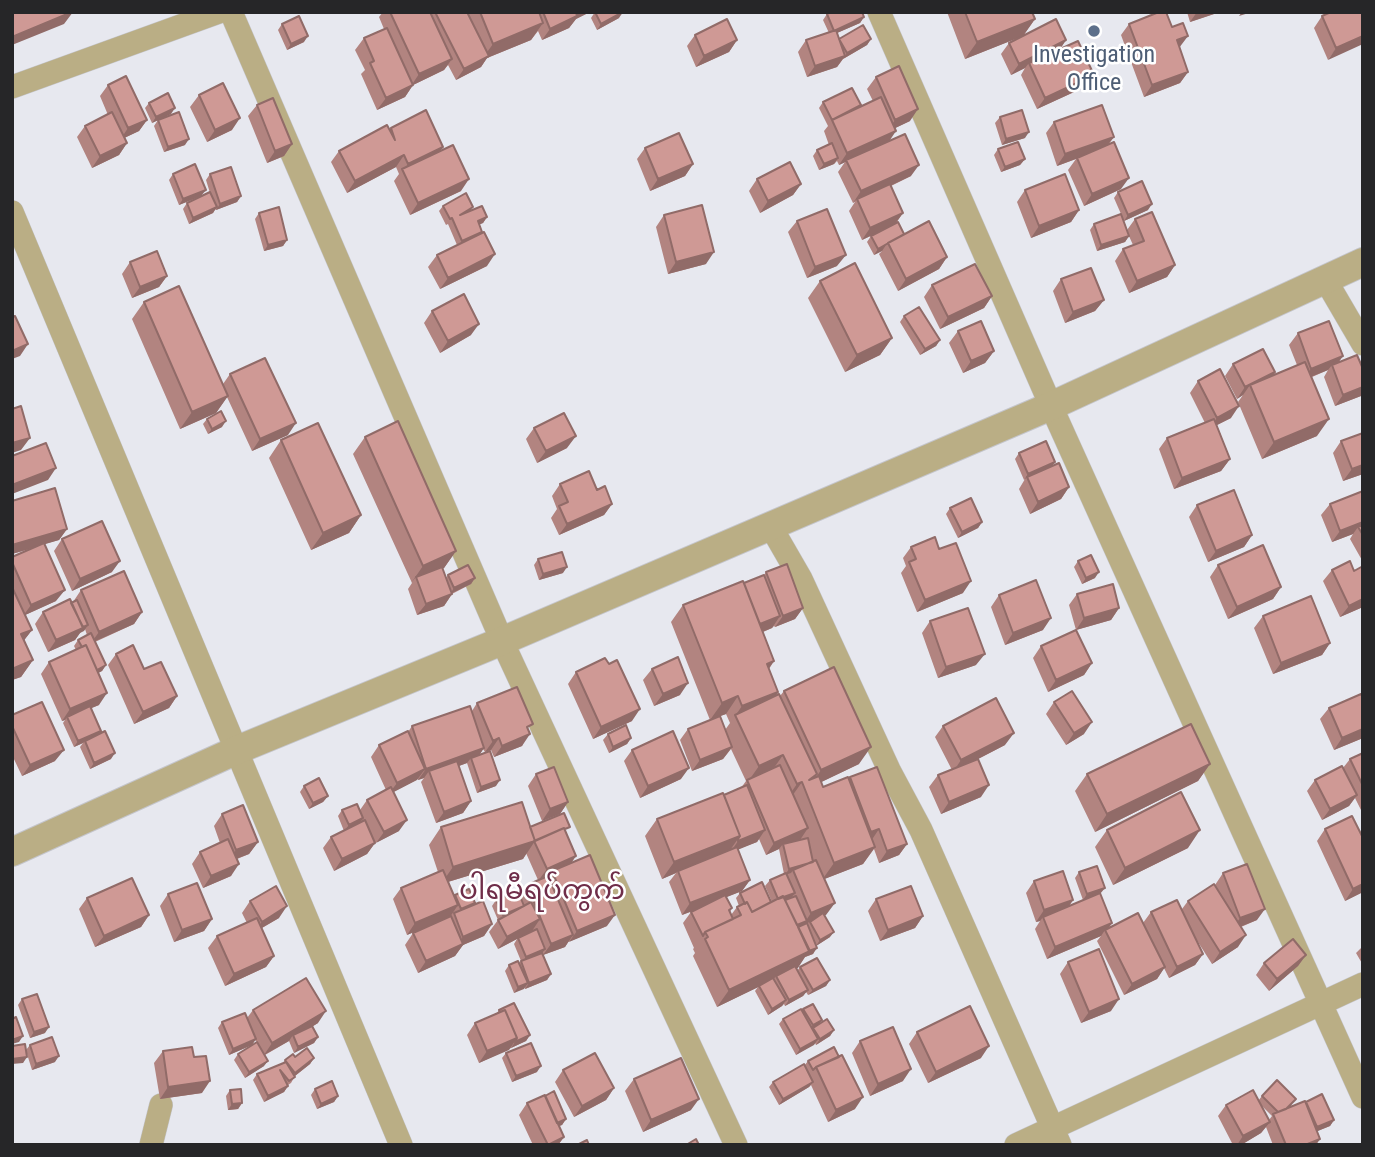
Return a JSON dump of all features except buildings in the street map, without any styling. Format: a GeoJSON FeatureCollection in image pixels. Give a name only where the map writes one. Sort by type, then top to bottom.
{"type":"FeatureCollection","features":[{"type":"Feature","properties":{"kind":"street"},"geometry":{"type":"LineString","coordinates":[[12,87],[219,12]]}},
{"type":"Feature","properties":{"kind":"street"},"geometry":{"type":"LineString","coordinates":[[231,12],[502,641],[736,1145]]}},
{"type":"Feature","properties":{"kind":"street"},"geometry":{"type":"LineString","coordinates":[[879,12],[1051,406],[1363,1097]]}},
{"type":"Feature","properties":{"kind":"street"},"geometry":{"type":"LineString","coordinates":[[12,212],[401,1145]]}},
{"type":"Feature","properties":{"kind":"street"},"geometry":{"type":"LineString","coordinates":[[12,852],[237,750],[502,641],[1051,406],[1363,262]]}},
{"type":"Feature","properties":{"kind":"street"},"geometry":{"type":"LineString","coordinates":[[1325,279],[1363,344]]}},
{"type":"Feature","properties":{"kind":"street"},"geometry":{"type":"LineString","coordinates":[[771,527],[801,579],[890,772],[921,830],[1057,1136]]}},
{"type":"Feature","properties":{"kind":"street"},"geometry":{"type":"LineString","coordinates":[[1016,1145],[1057,1136],[1363,984]]}},
{"type":"Feature","properties":{"kind":"street"},"geometry":{"type":"LineString","coordinates":[[151,1145],[161,1105]]}},
{"type":"Feature","properties":{"kind":"place","name":"Investigation Office"},"geometry":{"type":"Point","coordinates":[1094,31]}},
{"type":"Feature","properties":{"kind":"district","name":"ပါရမီရပ်ကွက်"},"geometry":{"type":"Point","coordinates":[542,892]}}]}
